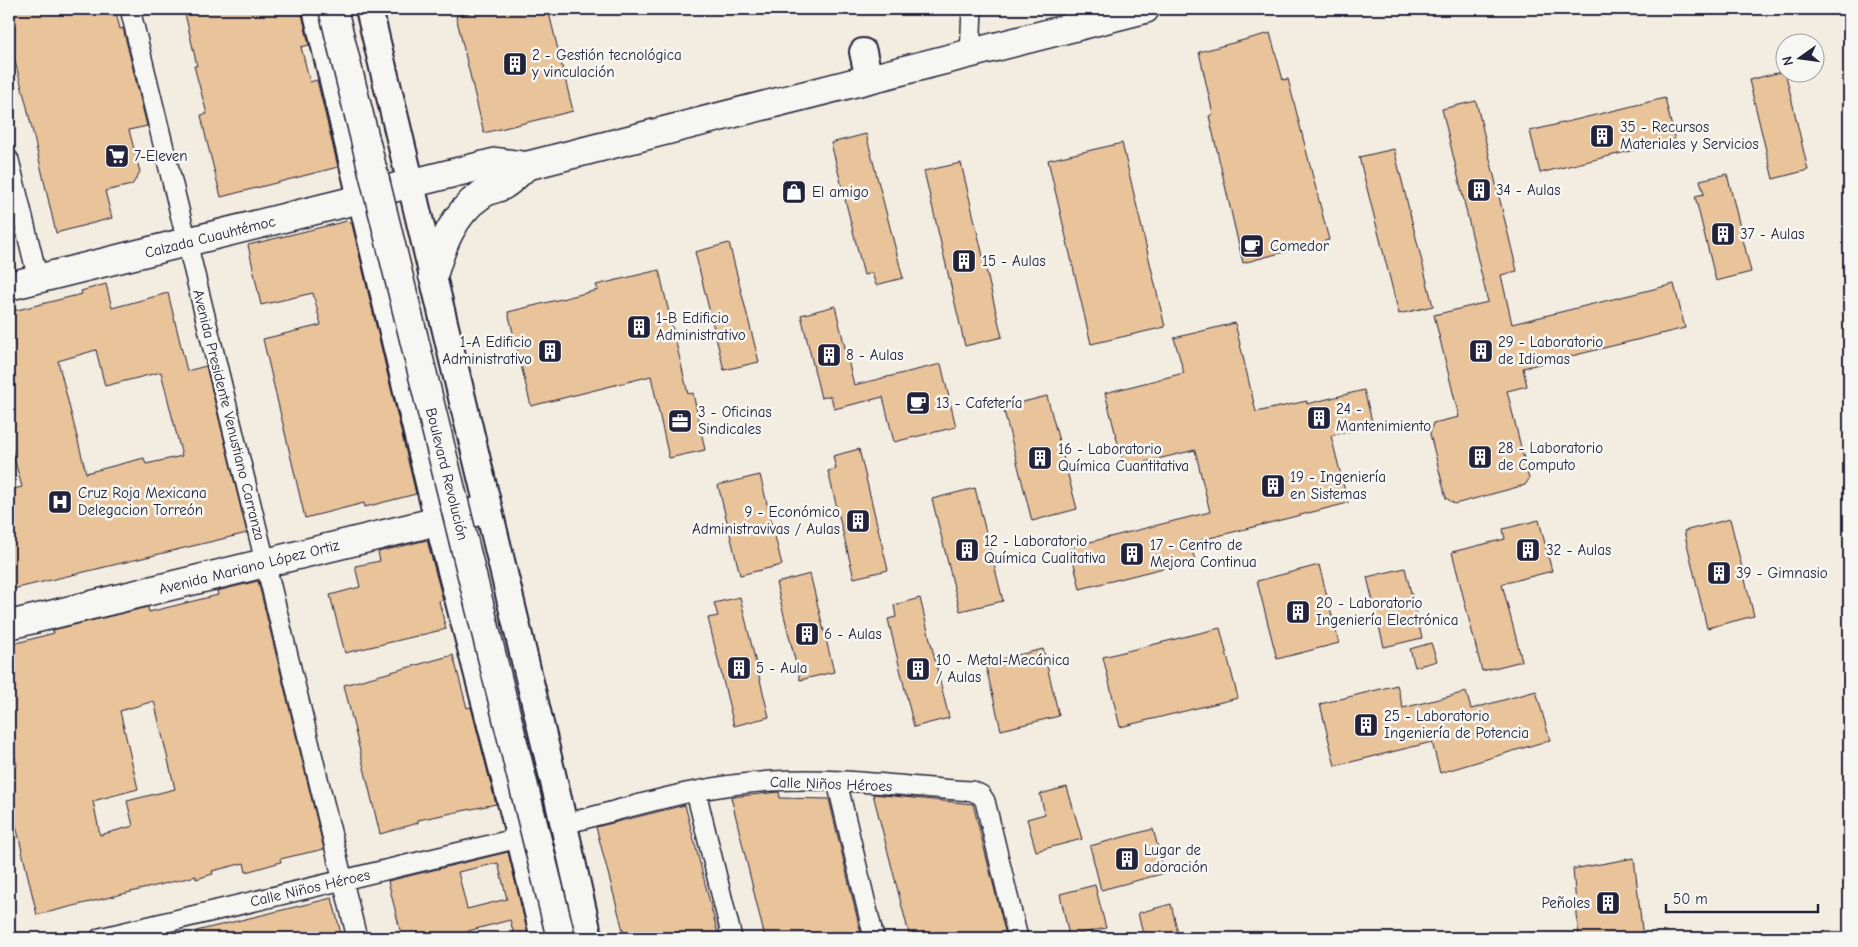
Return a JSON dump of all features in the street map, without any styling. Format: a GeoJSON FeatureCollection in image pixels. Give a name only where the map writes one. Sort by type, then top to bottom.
{"type":"FeatureCollection","features":[{"type":"Feature","properties":{"kind":"main road"},"geometry":{"type":"LineString","coordinates":[[433,276],[443,243],[455,222],[471,203],[483,193],[503,186],[526,166],[1145,9]]}},
{"type":"Feature","properties":{"kind":"main road"},"geometry":{"type":"LineString","coordinates":[[323,14],[324,30],[344,30],[354,26],[362,10]]}},
{"type":"Feature","properties":{"kind":"main road"},"geometry":{"type":"LineString","coordinates":[[362,10],[410,183],[433,276],[564,824],[589,938]]}},
{"type":"Feature","properties":{"kind":"main road","name":"Boulevard Revolución"},"geometry":{"type":"LineString","coordinates":[[362,10],[574,938]]}},
{"type":"Feature","properties":{"kind":"main road"},"geometry":{"type":"LineString","coordinates":[[323,14],[361,196],[438,521],[544,938]]}},
{"type":"Feature","properties":{"kind":"main road","name":"Boulevard Revolución"},"geometry":{"type":"LineString","coordinates":[[323,14],[561,938]]}},
{"type":"Feature","properties":{"kind":"main road"},"geometry":{"type":"LineString","coordinates":[[863,52],[869,79]]}},
{"type":"Feature","properties":{"kind":"main road","name":"Calzada Cuauhtémoc"},"geometry":{"type":"LineString","coordinates":[[9,286],[187,243],[348,202],[361,196],[410,183],[497,162],[526,166]]}},
{"type":"Feature","properties":{"kind":"main road","name":"Avenida Mariano López Ortiz"},"geometry":{"type":"LineString","coordinates":[[9,625],[488,509]]}},
{"type":"Feature","properties":{"kind":"street","name":"Avenida Presidente Venustiano Carranza"},"geometry":{"type":"LineString","coordinates":[[130,9],[357,938]]}},
{"type":"Feature","properties":{"kind":"street"},"geometry":{"type":"LineString","coordinates":[[970,54],[972,9]]}},
{"type":"Feature","properties":{"kind":"street"},"geometry":{"type":"LineString","coordinates":[[9,160],[38,279]]}},
{"type":"Feature","properties":{"kind":"street","name":"Calle Niños Héroes"},"geometry":{"type":"LineString","coordinates":[[564,824],[696,792],[773,780],[837,782],[972,791],[981,795],[1018,938]]}},
{"type":"Feature","properties":{"kind":"street"},"geometry":{"type":"LineString","coordinates":[[837,782],[874,938]]}},
{"type":"Feature","properties":{"kind":"street"},"geometry":{"type":"LineString","coordinates":[[696,792],[732,938]]}},
{"type":"Feature","properties":{"kind":"street","name":"Calle Niños Héroes"},"geometry":{"type":"LineString","coordinates":[[100,938],[519,838]]}},
{"type":"Feature","properties":{"kind":"building"},"geometry":{"type":"Polygon","coordinates":[[[9,9],[115,9],[120,29],[123,28],[147,126],[129,130],[140,172],[132,185],[105,191],[112,218],[56,233],[9,39],[9,9]]]}},
{"type":"Feature","properties":{"kind":"building"},"geometry":{"type":"Polygon","coordinates":[[[184,9],[301,9],[309,45],[301,47],[310,82],[317,80],[338,167],[221,197],[201,115],[207,114],[194,66],[197,66],[184,9]]]}},
{"type":"Feature","properties":{"kind":"building","name":"2 - Gestión tecnológica y vinculación"},"geometry":{"type":"Polygon","coordinates":[[[487,9],[548,9],[573,111],[484,133],[456,16],[487,9]]]}},
{"type":"Feature","properties":{"kind":"building"},"geometry":{"type":"Polygon","coordinates":[[[1270,33],[1283,80],[1288,79],[1329,240],[1243,263],[1209,116],[1213,114],[1199,52],[1270,33]]]}},
{"type":"Feature","properties":{"kind":"building"},"geometry":{"type":"Polygon","coordinates":[[[1776,73],[1776,82],[1788,82],[1808,170],[1773,179],[1749,80],[1776,73]]]}},
{"type":"Feature","properties":{"kind":"building","name":"35 - Recursos Materiales y Servicios"},"geometry":{"type":"Polygon","coordinates":[[[1665,98],[1675,140],[1540,173],[1530,131],[1665,98]]]}},
{"type":"Feature","properties":{"kind":"building"},"geometry":{"type":"Polygon","coordinates":[[[1476,101],[1517,271],[1501,275],[1512,324],[1674,284],[1685,328],[1523,368],[1527,386],[1507,391],[1529,479],[1525,485],[1455,504],[1446,498],[1430,434],[1433,423],[1459,417],[1434,315],[1488,302],[1442,109],[1476,101]]]}},
{"type":"Feature","properties":{"kind":"building"},"geometry":{"type":"Polygon","coordinates":[[[866,134],[903,278],[876,285],[872,273],[864,275],[831,143],[866,134]]]}},
{"type":"Feature","properties":{"kind":"building"},"geometry":{"type":"Polygon","coordinates":[[[1122,143],[1165,327],[1091,344],[1048,160],[1122,143]]]}},
{"type":"Feature","properties":{"kind":"building"},"geometry":{"type":"Polygon","coordinates":[[[1394,149],[1433,306],[1399,314],[1359,157],[1394,149]]]}},
{"type":"Feature","properties":{"kind":"building","name":"15 - Aulas"},"geometry":{"type":"Polygon","coordinates":[[[961,163],[1002,337],[965,346],[924,171],[961,163]]]}},
{"type":"Feature","properties":{"kind":"building","name":"37 - Aulas"},"geometry":{"type":"Polygon","coordinates":[[[1727,174],[1751,272],[1716,281],[1695,196],[1704,194],[1700,180],[1727,174]]]}},
{"type":"Feature","properties":{"kind":"building"},"geometry":{"type":"Polygon","coordinates":[[[347,221],[352,224],[416,494],[365,507],[364,503],[305,518],[263,339],[321,325],[313,293],[261,305],[248,245],[347,221]]]}},
{"type":"Feature","properties":{"kind":"building"},"geometry":{"type":"Polygon","coordinates":[[[729,243],[759,362],[724,370],[695,252],[729,243]]]}},
{"type":"Feature","properties":{"kind":"building"},"geometry":{"type":"Polygon","coordinates":[[[659,270],[688,394],[693,393],[705,450],[669,458],[651,376],[531,406],[508,312],[598,290],[596,285],[659,270]]]}},
{"type":"Feature","properties":{"kind":"building"},"geometry":{"type":"Polygon","coordinates":[[[106,284],[112,308],[168,293],[187,371],[206,366],[247,533],[9,590],[9,490],[22,487],[9,439],[9,312],[82,294],[81,291],[106,284]],[[96,350],[58,361],[86,473],[144,458],[146,464],[182,456],[161,372],[105,386],[96,350]]]}},
{"type":"Feature","properties":{"kind":"building"},"geometry":{"type":"Polygon","coordinates":[[[835,306],[854,385],[941,364],[956,427],[894,442],[883,397],[834,409],[831,396],[821,398],[801,315],[835,306]]]}},
{"type":"Feature","properties":{"kind":"building"},"geometry":{"type":"Polygon","coordinates":[[[1235,323],[1256,412],[1307,401],[1307,404],[1364,390],[1373,425],[1331,436],[1348,503],[1190,543],[1195,560],[1080,589],[1070,547],[1210,512],[1195,450],[1124,467],[1105,393],[1184,373],[1174,338],[1235,323]]]}},
{"type":"Feature","properties":{"kind":"building","name":"16 - Laboratorio Química Cuantitativa"},"geometry":{"type":"Polygon","coordinates":[[[1047,396],[1077,509],[1032,521],[1003,407],[1047,396]]]}},
{"type":"Feature","properties":{"kind":"building","name":"9 - Económico Administravivas / Aulas"},"geometry":{"type":"Polygon","coordinates":[[[859,449],[888,570],[854,578],[828,471],[836,469],[833,456],[859,449]]]}},
{"type":"Feature","properties":{"kind":"building"},"geometry":{"type":"Polygon","coordinates":[[[760,475],[782,565],[740,575],[718,485],[760,475]]]}},
{"type":"Feature","properties":{"kind":"building","name":"12 - Laboratorio Química Cualitativa"},"geometry":{"type":"Polygon","coordinates":[[[975,488],[1003,601],[960,611],[932,499],[975,488]]]}},
{"type":"Feature","properties":{"kind":"building","name":"39 - Gimnasio"},"geometry":{"type":"Polygon","coordinates":[[[1730,519],[1754,616],[1707,628],[1684,531],[1730,519]]]}},
{"type":"Feature","properties":{"kind":"building"},"geometry":{"type":"Polygon","coordinates":[[[1539,520],[1552,571],[1502,584],[1522,661],[1482,671],[1452,552],[1505,539],[1503,529],[1539,520]]]}},
{"type":"Feature","properties":{"kind":"building"},"geometry":{"type":"Polygon","coordinates":[[[427,540],[443,600],[439,601],[446,629],[345,653],[330,595],[360,587],[355,566],[380,561],[378,552],[427,540]]]}},
{"type":"Feature","properties":{"kind":"building","name":"20 - Laboratorio Ingeniería Electrónica"},"geometry":{"type":"Polygon","coordinates":[[[1319,565],[1339,643],[1277,659],[1257,581],[1319,565]]]}},
{"type":"Feature","properties":{"kind":"building"},"geometry":{"type":"Polygon","coordinates":[[[1405,568],[1422,638],[1384,647],[1367,577],[1405,568]]]}},
{"type":"Feature","properties":{"kind":"building","name":"6 - Aulas"},"geometry":{"type":"Polygon","coordinates":[[[810,574],[834,672],[800,680],[776,583],[810,574]]]}},
{"type":"Feature","properties":{"kind":"building"},"geometry":{"type":"Polygon","coordinates":[[[258,581],[324,849],[280,859],[281,862],[246,872],[244,863],[212,871],[213,874],[196,879],[196,876],[37,915],[15,821],[13,821],[9,805],[9,768],[17,766],[9,731],[9,645],[54,633],[53,630],[148,607],[149,612],[218,595],[217,591],[258,581]],[[154,701],[120,711],[138,789],[93,801],[100,835],[133,826],[127,801],[175,789],[154,701]]]}},
{"type":"Feature","properties":{"kind":"building","name":"5 - Aula"},"geometry":{"type":"Polygon","coordinates":[[[740,597],[769,717],[734,726],[708,618],[718,616],[714,603],[740,597]]]}},
{"type":"Feature","properties":{"kind":"building","name":"10 - Metal-Mecánica / Aulas"},"geometry":{"type":"Polygon","coordinates":[[[920,598],[949,718],[914,727],[888,619],[896,617],[894,605],[920,598]]]}},
{"type":"Feature","properties":{"kind":"building"},"geometry":{"type":"Polygon","coordinates":[[[1220,628],[1238,698],[1120,727],[1103,657],[1220,628]]]}},
{"type":"Feature","properties":{"kind":"building"},"geometry":{"type":"Polygon","coordinates":[[[1431,643],[1437,661],[1415,667],[1410,649],[1431,643]]]}},
{"type":"Feature","properties":{"kind":"building"},"geometry":{"type":"Polygon","coordinates":[[[1043,649],[1059,716],[1001,730],[985,663],[1043,649]]]}},
{"type":"Feature","properties":{"kind":"building"},"geometry":{"type":"Polygon","coordinates":[[[453,655],[467,708],[471,707],[496,804],[418,820],[418,823],[380,834],[344,685],[453,655]]]}},
{"type":"Feature","properties":{"kind":"building"},"geometry":{"type":"Polygon","coordinates":[[[1397,685],[1403,708],[1466,692],[1471,709],[1536,691],[1550,740],[1440,773],[1432,742],[1335,766],[1320,704],[1397,685]]]}},
{"type":"Feature","properties":{"kind":"building"},"geometry":{"type":"Polygon","coordinates":[[[1067,787],[1082,839],[1036,851],[1027,819],[1045,814],[1040,794],[1067,787]]]}},
{"type":"Feature","properties":{"kind":"building"},"geometry":{"type":"Polygon","coordinates":[[[779,792],[780,798],[829,799],[862,938],[765,938],[731,797],[779,792]]]}},
{"type":"Feature","properties":{"kind":"building"},"geometry":{"type":"Polygon","coordinates":[[[873,794],[973,804],[1006,935],[993,938],[910,938],[873,794]]]}},
{"type":"Feature","properties":{"kind":"building"},"geometry":{"type":"Polygon","coordinates":[[[685,805],[719,938],[625,938],[596,827],[685,805]]]}},
{"type":"Feature","properties":{"kind":"building","name":"Lugar de adoración"},"geometry":{"type":"Polygon","coordinates":[[[1153,829],[1165,873],[1101,890],[1090,846],[1153,829]]]}},
{"type":"Feature","properties":{"kind":"building"},"geometry":{"type":"Polygon","coordinates":[[[508,852],[529,938],[515,938],[510,920],[468,931],[469,938],[402,938],[388,881],[508,852]],[[498,863],[458,872],[467,909],[507,899],[498,863]]]}},
{"type":"Feature","properties":{"kind":"building","name":"Peñoles"},"geometry":{"type":"Polygon","coordinates":[[[1634,858],[1643,938],[1579,938],[1573,869],[1634,858]]]}},
{"type":"Feature","properties":{"kind":"building"},"geometry":{"type":"Polygon","coordinates":[[[1095,885],[1106,928],[1069,936],[1060,894],[1095,885]]]}},
{"type":"Feature","properties":{"kind":"building"},"geometry":{"type":"Polygon","coordinates":[[[332,898],[342,938],[197,938],[196,931],[332,898]]]}},
{"type":"Feature","properties":{"kind":"building","name":"Lugar de adoración"},"geometry":{"type":"Polygon","coordinates":[[[1171,904],[1179,938],[1144,938],[1138,913],[1171,904]]]}},
{"type":"Feature","properties":{"kind":"place","name":"2 - Gestión tecnológica y vinculación"},"geometry":{"type":"Point","coordinates":[515,64]}},
{"type":"Feature","properties":{"kind":"place","name":"35 - Recursos Materiales y Servicios"},"geometry":{"type":"Point","coordinates":[1602,136]}},
{"type":"Feature","properties":{"kind":"place","name":"7-Eleven"},"geometry":{"type":"Point","coordinates":[117,156]}},
{"type":"Feature","properties":{"kind":"place","name":"34 - Aulas"},"geometry":{"type":"Point","coordinates":[1479,190]}},
{"type":"Feature","properties":{"kind":"place","name":"El amigo"},"geometry":{"type":"Point","coordinates":[794,192]}},
{"type":"Feature","properties":{"kind":"place","name":"37 - Aulas"},"geometry":{"type":"Point","coordinates":[1723,234]}},
{"type":"Feature","properties":{"kind":"place","name":"Comedor"},"geometry":{"type":"Point","coordinates":[1252,246]}},
{"type":"Feature","properties":{"kind":"place","name":"15 - Aulas"},"geometry":{"type":"Point","coordinates":[964,261]}},
{"type":"Feature","properties":{"kind":"place","name":"1-B Edificio Administrativo"},"geometry":{"type":"Point","coordinates":[639,327]}},
{"type":"Feature","properties":{"kind":"place","name":"1-A Edificio Administrativo"},"geometry":{"type":"Point","coordinates":[550,351]}},
{"type":"Feature","properties":{"kind":"place","name":"29 - Laboratorio de Idiomas"},"geometry":{"type":"Point","coordinates":[1481,351]}},
{"type":"Feature","properties":{"kind":"place","name":"8 - Aulas"},"geometry":{"type":"Point","coordinates":[829,355]}},
{"type":"Feature","properties":{"kind":"place","name":"13 - Cafetería"},"geometry":{"type":"Point","coordinates":[918,403]}},
{"type":"Feature","properties":{"kind":"place","name":"24 - Mantenimiento"},"geometry":{"type":"Point","coordinates":[1319,418]}},
{"type":"Feature","properties":{"kind":"place","name":"3 - Oficinas Sindicales"},"geometry":{"type":"Point","coordinates":[680,421]}},
{"type":"Feature","properties":{"kind":"place","name":"28 - Laboratorio de Computo"},"geometry":{"type":"Point","coordinates":[1480,457]}},
{"type":"Feature","properties":{"kind":"place","name":"16 - Laboratorio Química Cuantitativa"},"geometry":{"type":"Point","coordinates":[1040,458]}},
{"type":"Feature","properties":{"kind":"place","name":"19 - Ingeniería en Sistemas"},"geometry":{"type":"Point","coordinates":[1273,486]}},
{"type":"Feature","properties":{"kind":"place","name":"Cruz Roja Mexicana Delegacion Torreón"},"geometry":{"type":"Point","coordinates":[60,502]}},
{"type":"Feature","properties":{"kind":"place","name":"9 - Económico Administravivas / Aulas"},"geometry":{"type":"Point","coordinates":[858,521]}},
{"type":"Feature","properties":{"kind":"place","name":"12 - Laboratorio Química Cualitativa"},"geometry":{"type":"Point","coordinates":[967,550]}},
{"type":"Feature","properties":{"kind":"place","name":"32 - Aulas"},"geometry":{"type":"Point","coordinates":[1528,550]}},
{"type":"Feature","properties":{"kind":"place","name":"17 - Centro de Mejora Continua"},"geometry":{"type":"Point","coordinates":[1132,554]}},
{"type":"Feature","properties":{"kind":"place","name":"39 - Gimnasio"},"geometry":{"type":"Point","coordinates":[1719,573]}},
{"type":"Feature","properties":{"kind":"place","name":"20 - Laboratorio Ingeniería Electrónica"},"geometry":{"type":"Point","coordinates":[1298,612]}},
{"type":"Feature","properties":{"kind":"place","name":"6 - Aulas"},"geometry":{"type":"Point","coordinates":[807,634]}},
{"type":"Feature","properties":{"kind":"place","name":"5 - Aula"},"geometry":{"type":"Point","coordinates":[739,668]}},
{"type":"Feature","properties":{"kind":"place","name":"10 - Metal-Mecánica / Aulas"},"geometry":{"type":"Point","coordinates":[918,669]}},
{"type":"Feature","properties":{"kind":"place","name":"25 - Laboratorio Ingeniería de Potencia"},"geometry":{"type":"Point","coordinates":[1366,725]}},
{"type":"Feature","properties":{"kind":"place","name":"Lugar de adoración"},"geometry":{"type":"Point","coordinates":[1127,859]}},
{"type":"Feature","properties":{"kind":"place","name":"Peñoles"},"geometry":{"type":"Point","coordinates":[1608,903]}}]}
